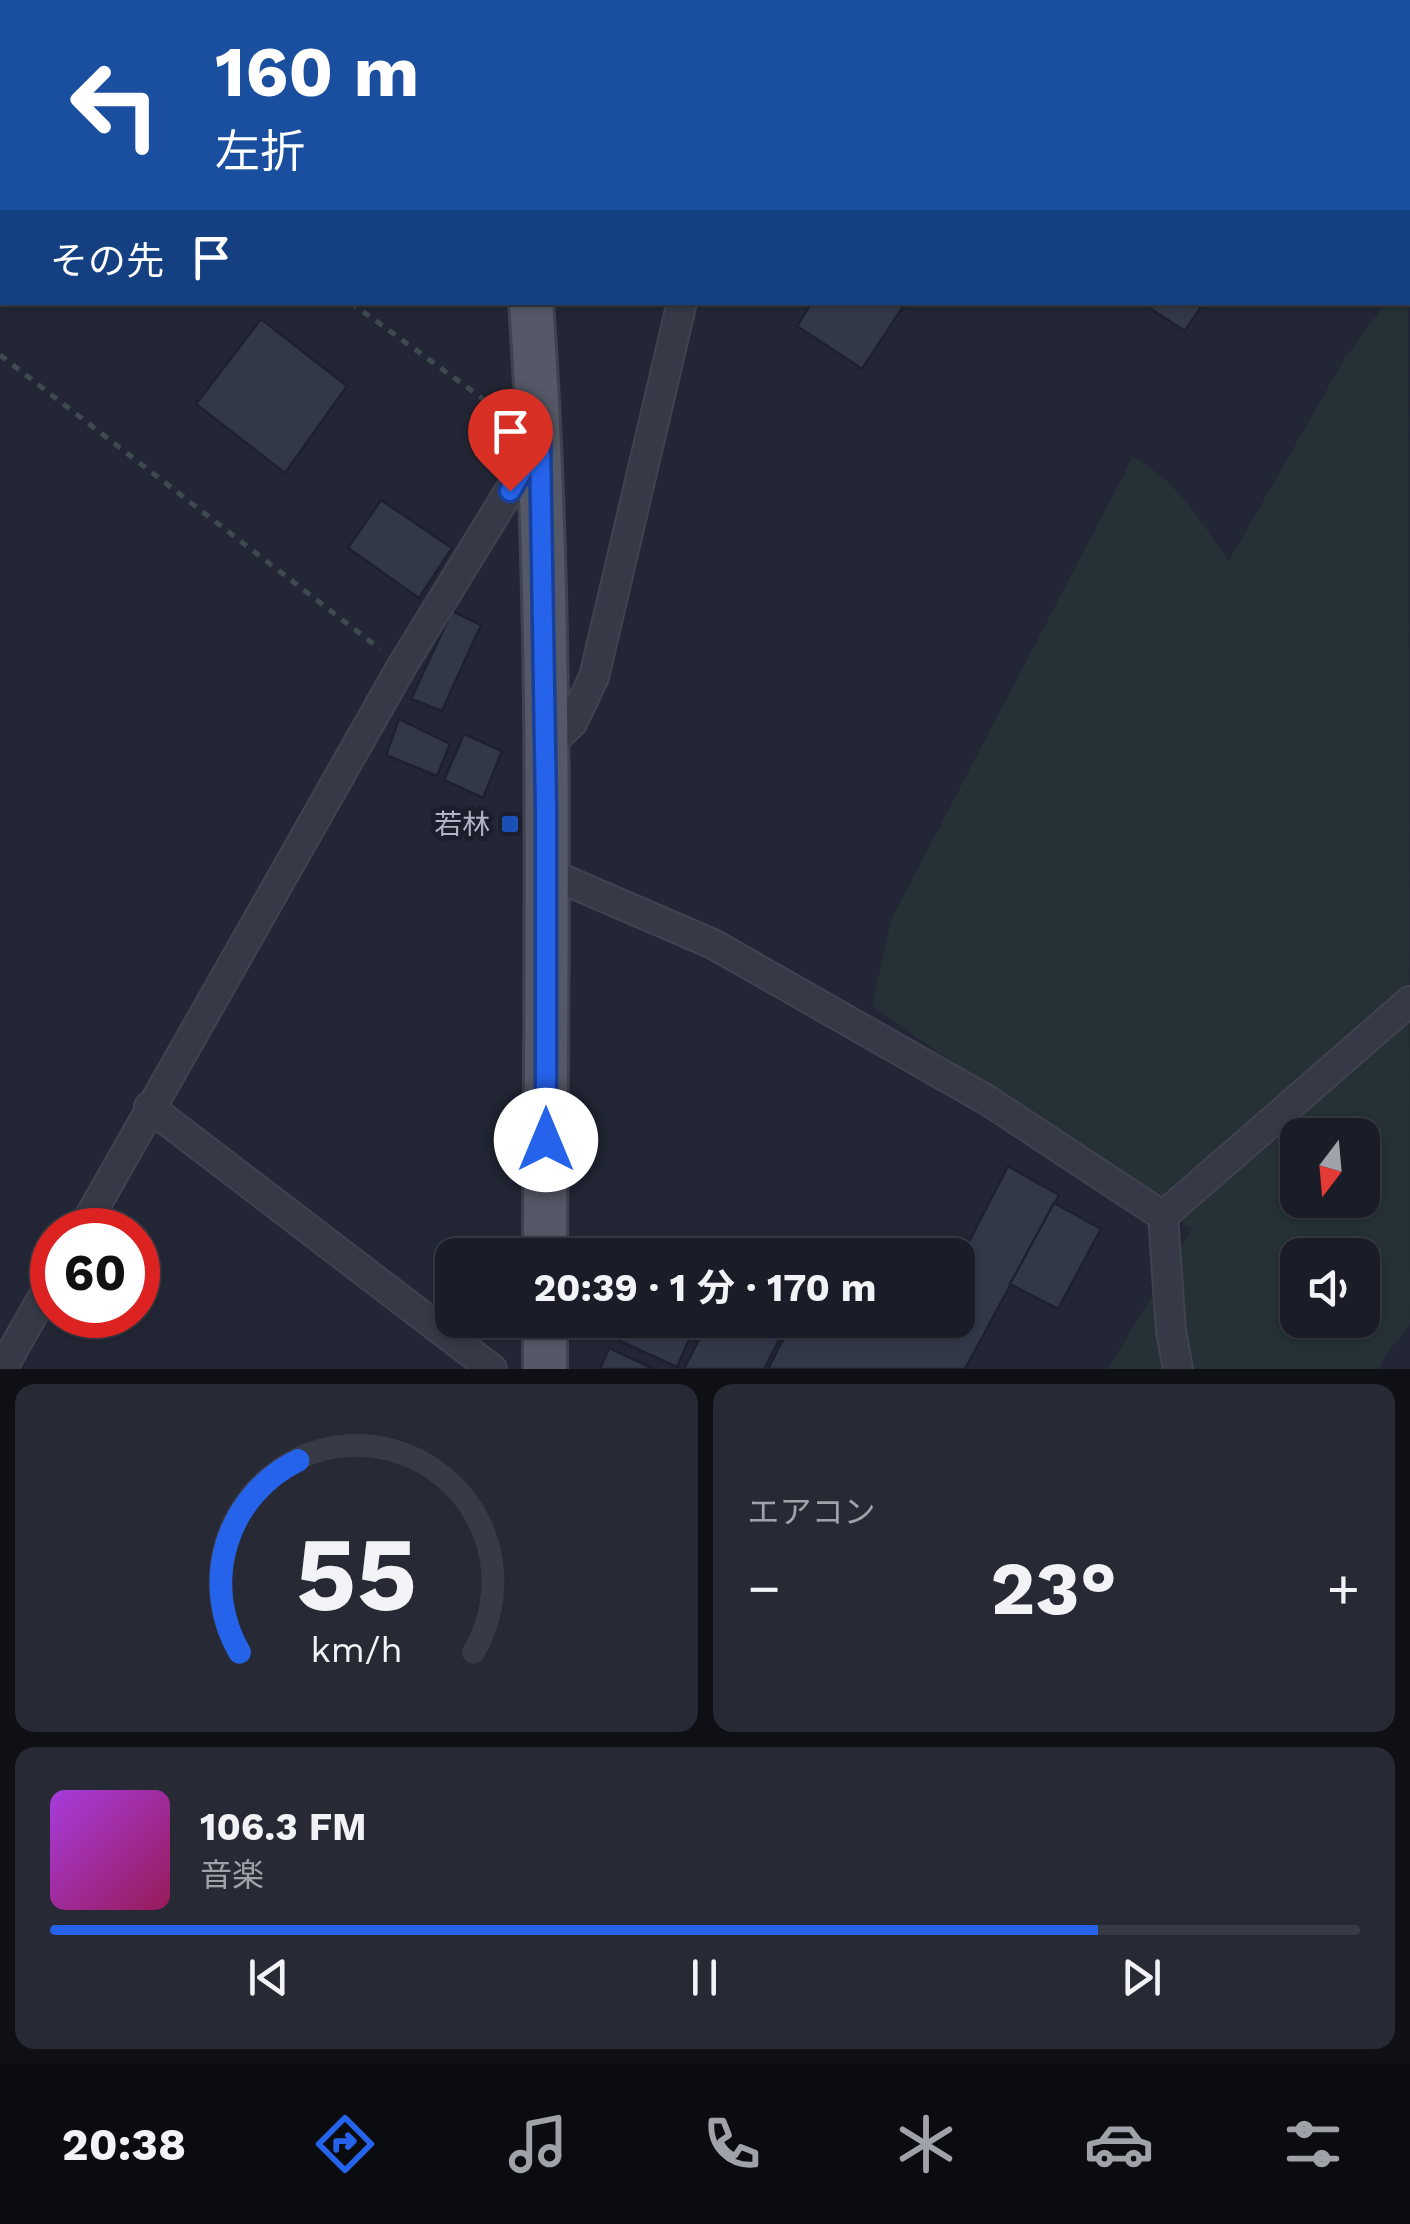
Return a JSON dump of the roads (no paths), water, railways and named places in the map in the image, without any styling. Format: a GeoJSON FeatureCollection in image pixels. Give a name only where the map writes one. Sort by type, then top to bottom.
{"type":"FeatureCollection","features":[{"type":"Feature","properties":{"kind":"main road"},"geometry":{"type":"LineString","coordinates":[[531,305],[540,441],[546,748],[545,1238]]}},
{"type":"Feature","properties":{"kind":"main road"},"geometry":{"type":"LineString","coordinates":[[545,1338],[545,1369]]}},
{"type":"Feature","properties":{"kind":"street"},"geometry":{"type":"LineString","coordinates":[[546,748],[572,724],[594,676],[681,305]]}},
{"type":"Feature","properties":{"kind":"street"},"geometry":{"type":"LineString","coordinates":[[94,1208],[402,666],[540,441]]}},
{"type":"Feature","properties":{"kind":"street"},"geometry":{"type":"LineString","coordinates":[[546,872],[713,944],[987,1100],[1163,1216]]}},
{"type":"Feature","properties":{"kind":"street"},"geometry":{"type":"LineString","coordinates":[[1163,1216],[1410,1001]]}},
{"type":"Feature","properties":{"kind":"street"},"geometry":{"type":"LineString","coordinates":[[150,1107],[492,1369]]}},
{"type":"Feature","properties":{"kind":"street"},"geometry":{"type":"LineString","coordinates":[[1163,1216],[1171,1331],[1178,1369]]}},
{"type":"Feature","properties":{"kind":"street"},"geometry":{"type":"LineString","coordinates":[[2,1369],[30,1320]]}},
{"type":"Feature","properties":{"kind":"place","name":"若林"},"geometry":{"type":"Point","coordinates":[510,824]}}]}
